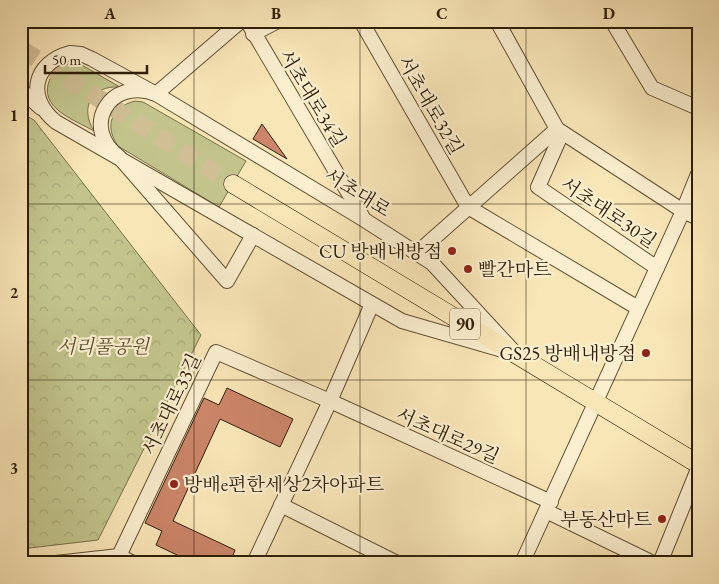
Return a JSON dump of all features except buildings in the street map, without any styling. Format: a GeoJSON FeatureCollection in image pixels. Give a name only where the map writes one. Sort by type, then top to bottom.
{"type":"FeatureCollection","features":[{"type":"Feature","properties":{"kind":"main road","name":"서초대로"},"geometry":{"type":"LineString","coordinates":[[233,184],[698,464]]}},
{"type":"Feature","properties":{"kind":"street"},"geometry":{"type":"LineString","coordinates":[[156,94],[241,21]]}},
{"type":"Feature","properties":{"kind":"street","name":"서초대로34길"},"geometry":{"type":"LineString","coordinates":[[247,21],[363,219]]}},
{"type":"Feature","properties":{"kind":"street"},"geometry":{"type":"LineString","coordinates":[[253,34],[278,21]]}},
{"type":"Feature","properties":{"kind":"street","name":"서초대로32길"},"geometry":{"type":"LineString","coordinates":[[361,21],[468,207]]}},
{"type":"Feature","properties":{"kind":"street"},"geometry":{"type":"LineString","coordinates":[[497,21],[560,131],[683,211],[698,218]]}},
{"type":"Feature","properties":{"kind":"street"},"geometry":{"type":"LineString","coordinates":[[612,21],[652,88],[698,108]]}},
{"type":"Feature","properties":{"kind":"street","name":"서초대로"},"geometry":{"type":"LineString","coordinates":[[81,54],[92,58],[156,94],[432,263],[516,354],[402,321],[120,157],[56,122],[40,105],[37,94],[38,82],[42,72],[49,63],[59,56],[81,54]]}},
{"type":"Feature","properties":{"kind":"street","name":"서초대로"},"geometry":{"type":"LineString","coordinates":[[156,94],[134,89],[122,92],[113,99],[106,108],[102,118],[102,135],[110,150],[120,157],[227,281],[253,235]]}},
{"type":"Feature","properties":{"kind":"street"},"geometry":{"type":"LineString","coordinates":[[21,90],[47,114]]}},
{"type":"Feature","properties":{"kind":"street"},"geometry":{"type":"LineString","coordinates":[[416,253],[560,131]]}},
{"type":"Feature","properties":{"kind":"street","name":"서초대로30길"},"geometry":{"type":"LineString","coordinates":[[560,131],[538,187],[657,268]]}},
{"type":"Feature","properties":{"kind":"street","name":"서초대로30길"},"geometry":{"type":"LineString","coordinates":[[595,403],[698,174]]}},
{"type":"Feature","properties":{"kind":"street"},"geometry":{"type":"LineString","coordinates":[[468,207],[638,308]]}},
{"type":"Feature","properties":{"kind":"street"},"geometry":{"type":"LineString","coordinates":[[254,563],[330,401],[372,304]]}},
{"type":"Feature","properties":{"kind":"street","name":"서초대로33길"},"geometry":{"type":"LineString","coordinates":[[110,559],[216,352],[330,401]]}},
{"type":"Feature","properties":{"kind":"street","name":"서초대로29길"},"geometry":{"type":"LineString","coordinates":[[330,401],[548,507],[653,563]]}},
{"type":"Feature","properties":{"kind":"street"},"geometry":{"type":"LineString","coordinates":[[522,563],[595,403]]}},
{"type":"Feature","properties":{"kind":"street"},"geometry":{"type":"LineString","coordinates":[[660,563],[698,469]]}},
{"type":"Feature","properties":{"kind":"street"},"geometry":{"type":"LineString","coordinates":[[281,505],[397,563]]}},
{"type":"Feature","properties":{"kind":"street"},"geometry":{"type":"LineString","coordinates":[[56,563],[110,559],[133,563]]}},
{"type":"Feature","properties":{"kind":"green space"},"geometry":{"type":"Polygon","coordinates":[[[71,63],[80,64],[120,87],[110,87],[102,90],[91,99],[88,106],[88,114],[94,131],[60,112],[49,98],[47,89],[50,79],[59,69],[71,63]]]}},
{"type":"Feature","properties":{"kind":"green space"},"geometry":{"type":"Polygon","coordinates":[[[135,101],[143,102],[246,161],[219,207],[118,146],[111,131],[112,118],[120,108],[135,101]]]}},
{"type":"Feature","properties":{"kind":"green space","name":"서리풀공원"},"geometry":{"type":"Polygon","coordinates":[[[21,113],[34,120],[201,335],[98,540],[21,549],[21,113]]]}},
{"type":"Feature","properties":{"kind":"tunnel"},"geometry":{"type":"LineString","coordinates":[[21,49],[233,184]]}},
{"type":"Feature","properties":{"kind":"place","name":"CU 방배내방점"},"geometry":{"type":"Point","coordinates":[452,251]}},
{"type":"Feature","properties":{"kind":"place","name":"빨간마트"},"geometry":{"type":"Point","coordinates":[468,269]}},
{"type":"Feature","properties":{"kind":"place","name":"GS25 방배내방점"},"geometry":{"type":"Point","coordinates":[646,353]}},
{"type":"Feature","properties":{"kind":"place","name":"방배e편한세상2차아파트"},"geometry":{"type":"Point","coordinates":[174,484]}},
{"type":"Feature","properties":{"kind":"place","name":"부동산마트"},"geometry":{"type":"Point","coordinates":[662,519]}}]}
